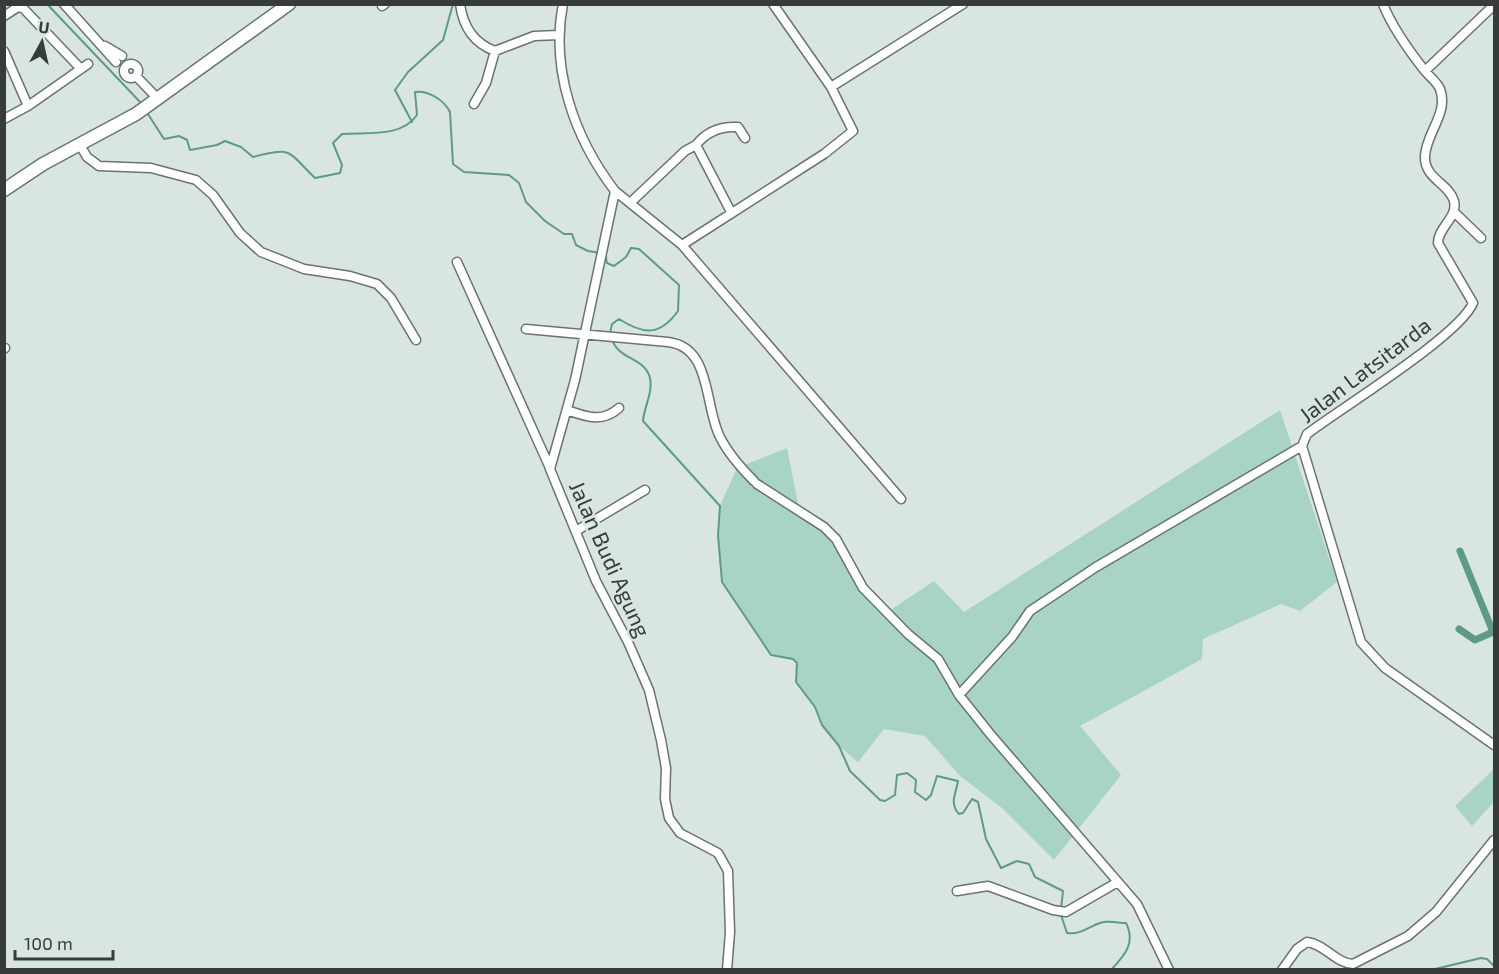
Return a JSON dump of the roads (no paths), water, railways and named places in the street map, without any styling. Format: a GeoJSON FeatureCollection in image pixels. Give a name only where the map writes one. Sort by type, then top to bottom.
{"type":"FeatureCollection","features":[{"type":"Feature","properties":{"kind":"highway"},"geometry":{"type":"LineString","coordinates":[[4,190],[43,164],[136,114],[289,4]]}},
{"type":"Feature","properties":{"kind":"street"},"geometry":{"type":"LineString","coordinates":[[64,4],[97,41],[123,63],[129,77],[136,76],[155,101]]}},
{"type":"Feature","properties":{"kind":"street"},"geometry":{"type":"LineString","coordinates":[[460,4],[463,20],[470,33],[483,45],[495,51],[534,36],[559,34]]}},
{"type":"Feature","properties":{"kind":"street"},"geometry":{"type":"LineString","coordinates":[[563,4],[559,34],[563,75],[584,145],[615,191],[682,245],[901,499]]}},
{"type":"Feature","properties":{"kind":"street"},"geometry":{"type":"LineString","coordinates":[[682,245],[825,154],[853,133],[852,124],[831,87],[773,4]]}},
{"type":"Feature","properties":{"kind":"street"},"geometry":{"type":"LineString","coordinates":[[831,87],[963,4]]}},
{"type":"Feature","properties":{"kind":"street"},"geometry":{"type":"LineString","coordinates":[[1384,5],[1425,71],[1438,86],[1442,96],[1438,120],[1426,149],[1425,164],[1431,175],[1453,199],[1454,212],[1481,238]]}},
{"type":"Feature","properties":{"kind":"street"},"geometry":{"type":"LineString","coordinates":[[1425,71],[1494,5]]}},
{"type":"Feature","properties":{"kind":"street"},"geometry":{"type":"LineString","coordinates":[[4,16],[16,6],[25,9],[84,66],[28,106],[4,118]]}},
{"type":"Feature","properties":{"kind":"street"},"geometry":{"type":"LineString","coordinates":[[4,51],[28,106]]}},
{"type":"Feature","properties":{"kind":"street"},"geometry":{"type":"LineString","coordinates":[[474,104],[486,83],[495,51]]}},
{"type":"Feature","properties":{"kind":"street"},"geometry":{"type":"LineString","coordinates":[[630,203],[706,134],[738,127],[745,138]]}},
{"type":"Feature","properties":{"kind":"street"},"geometry":{"type":"LineString","coordinates":[[80,145],[95,164],[151,168],[196,180],[217,200],[240,232],[261,252],[304,269],[350,276],[377,284],[391,298],[416,340]]}},
{"type":"Feature","properties":{"kind":"street"},"geometry":{"type":"LineString","coordinates":[[696,145],[731,212]]}},
{"type":"Feature","properties":{"kind":"street","name":"Jalan Budi Agung"},"geometry":{"type":"LineString","coordinates":[[615,191],[585,336],[550,469],[596,581],[639,665],[656,711],[666,768],[664,798],[669,818],[680,833],[718,853],[728,871],[730,932],[727,969]]}},
{"type":"Feature","properties":{"kind":"street","name":"Jalan Latsitarda"},"geometry":{"type":"LineString","coordinates":[[1454,212],[1441,232],[1438,243],[1473,300],[1472,307],[1427,348],[1307,434],[1302,446],[1361,642],[1385,668],[1494,745]]}},
{"type":"Feature","properties":{"kind":"street"},"geometry":{"type":"LineString","coordinates":[[457,262],[550,469]]}},
{"type":"Feature","properties":{"kind":"street"},"geometry":{"type":"LineString","coordinates":[[526,330],[676,343],[690,350],[704,378],[720,437],[755,483],[824,527],[836,539],[863,588],[908,634],[938,659],[959,695],[1142,912],[1169,969]]}},
{"type":"Feature","properties":{"kind":"street"},"geometry":{"type":"LineString","coordinates":[[567,410],[595,419],[609,416],[619,408]]}},
{"type":"Feature","properties":{"kind":"street"},"geometry":{"type":"LineString","coordinates":[[959,695],[1012,637],[1030,611],[1096,567],[1302,446]]}},
{"type":"Feature","properties":{"kind":"street"},"geometry":{"type":"LineString","coordinates":[[576,531],[645,490]]}},
{"type":"Feature","properties":{"kind":"street"},"geometry":{"type":"LineString","coordinates":[[1282,969],[1297,949],[1307,942],[1316,944],[1346,963],[1353,964],[1408,936],[1436,912],[1494,840]]}},
{"type":"Feature","properties":{"kind":"street"},"geometry":{"type":"LineString","coordinates":[[957,891],[988,886],[1062,912],[1116,883]]}},
{"type":"Feature","properties":{"kind":"waterway"},"geometry":{"type":"LineString","coordinates":[[47,4],[141,103]]}},
{"type":"Feature","properties":{"kind":"waterway"},"geometry":{"type":"LineString","coordinates":[[412,122],[395,90],[408,72],[443,40],[453,4]]}},
{"type":"Feature","properties":{"kind":"waterway"},"geometry":{"type":"LineString","coordinates":[[146,111],[164,139],[179,136],[187,140],[190,150],[217,145],[225,141],[241,147],[253,157],[276,152],[288,153],[315,178],[340,173],[342,165],[333,143],[342,134],[393,131],[402,127],[417,115],[415,92],[430,94],[440,100],[450,112],[453,164],[464,172],[509,175],[519,183],[526,202],[545,221],[564,234],[572,234],[576,245],[588,251],[600,253]]}},
{"type":"Feature","properties":{"kind":"waterway"},"geometry":{"type":"LineString","coordinates":[[605,254],[607,263],[614,266],[626,257],[631,248],[639,249],[679,285],[678,311],[665,325],[658,329],[644,330],[619,319],[612,324],[610,333]]}},
{"type":"Feature","properties":{"kind":"waterway"},"geometry":{"type":"LineString","coordinates":[[612,339],[620,351],[643,366],[650,378],[643,421],[720,506],[718,535],[722,582],[771,655],[793,659],[797,663],[796,682],[815,707],[822,725],[839,746],[850,771],[880,800],[885,801],[895,795],[897,775],[907,773],[916,780],[915,792],[926,800],[931,795],[937,776],[958,781],[954,806],[959,814],[963,813],[972,799],[978,802],[986,839],[1001,868],[1017,861],[1029,864],[1035,877],[1063,891],[1061,909]]}},
{"type":"Feature","properties":{"kind":"waterway"},"geometry":{"type":"LineString","coordinates":[[1459,629],[1475,640],[1493,632],[1460,551]]}},
{"type":"Feature","properties":{"kind":"waterway"},"geometry":{"type":"LineString","coordinates":[[1061,915],[1067,933],[1080,932],[1103,922],[1126,923],[1130,937],[1128,948],[1111,970]]}},
{"type":"Feature","properties":{"kind":"waterway"},"geometry":{"type":"LineString","coordinates":[[1431,970],[1481,958],[1487,959],[1494,966]]}}]}
